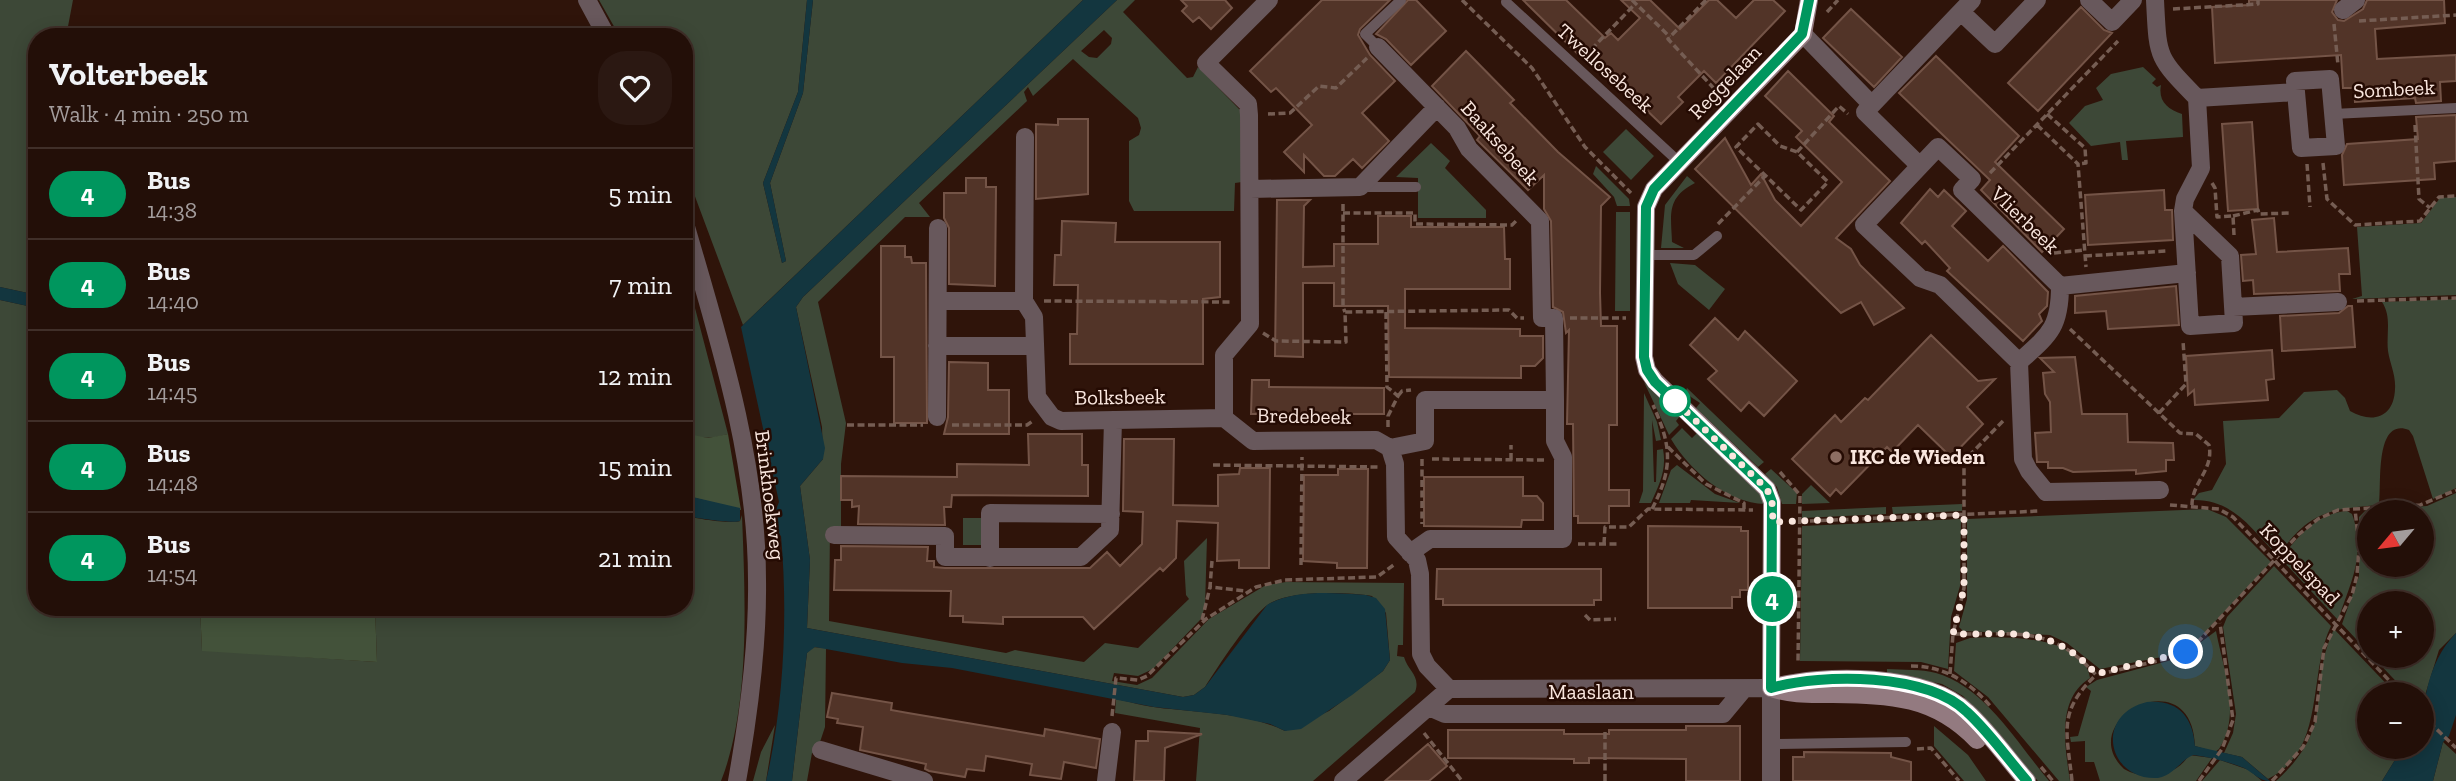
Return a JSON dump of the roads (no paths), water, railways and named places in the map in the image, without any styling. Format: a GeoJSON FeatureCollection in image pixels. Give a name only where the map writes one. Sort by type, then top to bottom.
{"type":"FeatureCollection","features":[{"type":"Feature","properties":{"kind":"street"},"geometry":{"type":"LineString","coordinates":[[587,0],[602,28]]}},
{"type":"Feature","properties":{"kind":"street"},"geometry":{"type":"LineString","coordinates":[[1224,418],[1224,355],[1250,324],[1249,115],[1248,104],[1206,63],[1268,0]]}},
{"type":"Feature","properties":{"kind":"street"},"geometry":{"type":"LineString","coordinates":[[1809,0],[1802,34],[1920,166],[1864,225],[1920,278],[1940,285],[2019,362],[2023,459],[2029,471],[2046,492],[2161,498]]}},
{"type":"Feature","properties":{"kind":"street"},"geometry":{"type":"LineString","coordinates":[[1868,108],[1966,6],[1995,44],[2037,0]]}},
{"type":"Feature","properties":{"kind":"street"},"geometry":{"type":"LineString","coordinates":[[2089,0],[2112,22],[2133,0]]}},
{"type":"Feature","properties":{"kind":"street"},"geometry":{"type":"LineString","coordinates":[[2155,5],[2158,51],[2163,63],[2197,97],[2201,168],[2185,199],[2183,211],[2190,326],[2234,323],[2230,256],[2183,211]]}},
{"type":"Feature","properties":{"kind":"street","name":"Reggelaan"},"geometry":{"type":"LineString","coordinates":[[1645,255],[1646,207],[1654,189],[1802,34]]}},
{"type":"Feature","properties":{"kind":"street","name":"Baaksebeek"},"geometry":{"type":"LineString","coordinates":[[1378,47],[1457,128],[1469,149],[1540,221],[1555,400]]}},
{"type":"Feature","properties":{"kind":"street","name":"Sombeek"},"geometry":{"type":"LineString","coordinates":[[2330,79],[2336,146],[2301,148],[2296,92],[2295,81],[2330,79]]}},
{"type":"Feature","properties":{"kind":"street","name":"Sombeek"},"geometry":{"type":"LineString","coordinates":[[2197,97],[2296,92]]}},
{"type":"Feature","properties":{"kind":"street"},"geometry":{"type":"LineString","coordinates":[[1250,189],[1360,187],[1437,107]]}},
{"type":"Feature","properties":{"kind":"street","name":"Bolksbeek"},"geometry":{"type":"LineString","coordinates":[[1026,137],[1024,301],[1034,317],[1037,397],[1052,417],[1061,421],[1224,418]]}},
{"type":"Feature","properties":{"kind":"street","name":"Vlierbeek"},"geometry":{"type":"LineString","coordinates":[[1920,166],[1938,147],[1972,179],[1962,190],[2060,286]]}},
{"type":"Feature","properties":{"kind":"street"},"geometry":{"type":"LineString","coordinates":[[937,417],[938,228]]}},
{"type":"Feature","properties":{"kind":"street","name":"Brinkhoekweg"},"geometry":{"type":"LineString","coordinates":[[693,253],[730,387],[754,518],[757,579],[755,648],[749,718],[737,781]]}},
{"type":"Feature","properties":{"kind":"street"},"geometry":{"type":"LineString","coordinates":[[1645,255],[1647,370],[1655,382],[1767,489],[1773,515],[1771,781]]}},
{"type":"Feature","properties":{"kind":"street"},"geometry":{"type":"LineString","coordinates":[[2019,362],[2053,331],[2057,320],[2060,286],[2187,273]]}},
{"type":"Feature","properties":{"kind":"street"},"geometry":{"type":"LineString","coordinates":[[938,301],[1024,301]]}},
{"type":"Feature","properties":{"kind":"street"},"geometry":{"type":"LineString","coordinates":[[2233,307],[2338,302]]}},
{"type":"Feature","properties":{"kind":"street"},"geometry":{"type":"LineString","coordinates":[[937,346],[1034,346]]}},
{"type":"Feature","properties":{"kind":"street"},"geometry":{"type":"LineString","coordinates":[[1425,400],[1555,400],[1555,441],[1563,457],[1563,539],[1430,538],[1416,549],[1400,544],[1395,530],[1395,467],[1390,448],[1423,450],[1425,400]]}},
{"type":"Feature","properties":{"kind":"street","name":"Bredebeek"},"geometry":{"type":"LineString","coordinates":[[1224,418],[1253,441],[1376,440],[1390,448]]}},
{"type":"Feature","properties":{"kind":"street"},"geometry":{"type":"LineString","coordinates":[[834,535],[945,536],[945,556],[1081,557],[1110,530],[1113,420]]}},
{"type":"Feature","properties":{"kind":"street"},"geometry":{"type":"LineString","coordinates":[[990,558],[990,513],[1111,514]]}},
{"type":"Feature","properties":{"kind":"street"},"geometry":{"type":"LineString","coordinates":[[1343,781],[1449,689],[1427,666],[1420,654],[1420,574],[1416,549]]}},
{"type":"Feature","properties":{"kind":"street","name":"Maaslaan"},"geometry":{"type":"LineString","coordinates":[[1449,689],[1743,690],[1771,688],[1804,681],[1869,681],[1920,687],[1941,694],[1967,711],[2027,781]]}},
{"type":"Feature","properties":{"kind":"street","name":"Maaslaan"},"geometry":{"type":"LineString","coordinates":[[1771,688],[1793,695],[1868,694],[1926,703],[1959,721],[2014,781]]}},
{"type":"Feature","properties":{"kind":"street","name":"Maaslaan"},"geometry":{"type":"LineString","coordinates":[[1429,707],[1445,715],[1723,714],[1743,690]]}},
{"type":"Feature","properties":{"kind":"street"},"geometry":{"type":"LineString","coordinates":[[1106,781],[1112,732]]}},
{"type":"Feature","properties":{"kind":"street"},"geometry":{"type":"LineString","coordinates":[[821,750],[903,778],[924,781]]}},
{"type":"Feature","properties":{"kind":"lane"},"geometry":{"type":"LineString","coordinates":[[1378,47],[1365,34],[1401,0]]}},
{"type":"Feature","properties":{"kind":"lane","name":"Twellosebeek"},"geometry":{"type":"LineString","coordinates":[[1506,2],[1574,68],[1679,162]]}},
{"type":"Feature","properties":{"kind":"lane","name":"Sombeek"},"geometry":{"type":"LineString","coordinates":[[2333,114],[2456,108]]}},
{"type":"Feature","properties":{"kind":"lane"},"geometry":{"type":"LineString","coordinates":[[1360,187],[1416,187]]}},
{"type":"Feature","properties":{"kind":"lane"},"geometry":{"type":"LineString","coordinates":[[1645,255],[1694,255],[1714,233]]}},
{"type":"Feature","properties":{"kind":"lane"},"geometry":{"type":"LineString","coordinates":[[1772,744],[1906,742]]}},
{"type":"Feature","properties":{"kind":"water"},"geometry":{"type":"Polygon","coordinates":[[[807,0],[813,0],[803,93],[770,183],[786,261],[782,263],[763,183],[798,92],[807,0]]]}},
{"type":"Feature","properties":{"kind":"water"},"geometry":{"type":"Polygon","coordinates":[[[1083,0],[1117,0],[803,297],[796,307],[825,448],[823,459],[800,486],[810,560],[807,628],[1183,697],[1194,695],[1205,687],[1267,605],[1302,594],[1342,593],[1376,598],[1385,609],[1390,660],[1383,671],[1352,695],[1301,729],[1285,731],[1270,724],[1227,715],[1154,707],[952,668],[902,663],[815,647],[807,653],[792,781],[766,781],[781,691],[783,566],[781,536],[770,525],[779,502],[741,327],[1083,0]]]}},
{"type":"Feature","properties":{"kind":"water"},"geometry":{"type":"Polygon","coordinates":[[[0,287],[28,293],[28,306],[0,300],[0,287]]]}},
{"type":"Feature","properties":{"kind":"water"},"geometry":{"type":"Polygon","coordinates":[[[693,497],[740,508],[740,521],[737,522],[693,517],[693,497]]]}},
{"type":"Feature","properties":{"kind":"water"},"geometry":{"type":"Polygon","coordinates":[[[2456,633],[2456,715],[2449,736],[2443,742],[2433,781],[2382,781],[2396,759],[2434,759],[2434,682],[2429,682],[2446,645],[2456,633]]]}},
{"type":"Feature","properties":{"kind":"water"},"geometry":{"type":"Polygon","coordinates":[[[2147,702],[2167,704],[2182,712],[2191,726],[2195,746],[2242,757],[2270,781],[2263,780],[2244,768],[2193,755],[2169,774],[2158,778],[2141,776],[2128,769],[2118,759],[2114,733],[2119,720],[2130,709],[2147,702]]]}},
{"type":"Feature","properties":{"kind":"place","name":"IKC de Wieden"},"geometry":{"type":"Point","coordinates":[1836,457]}}]}
